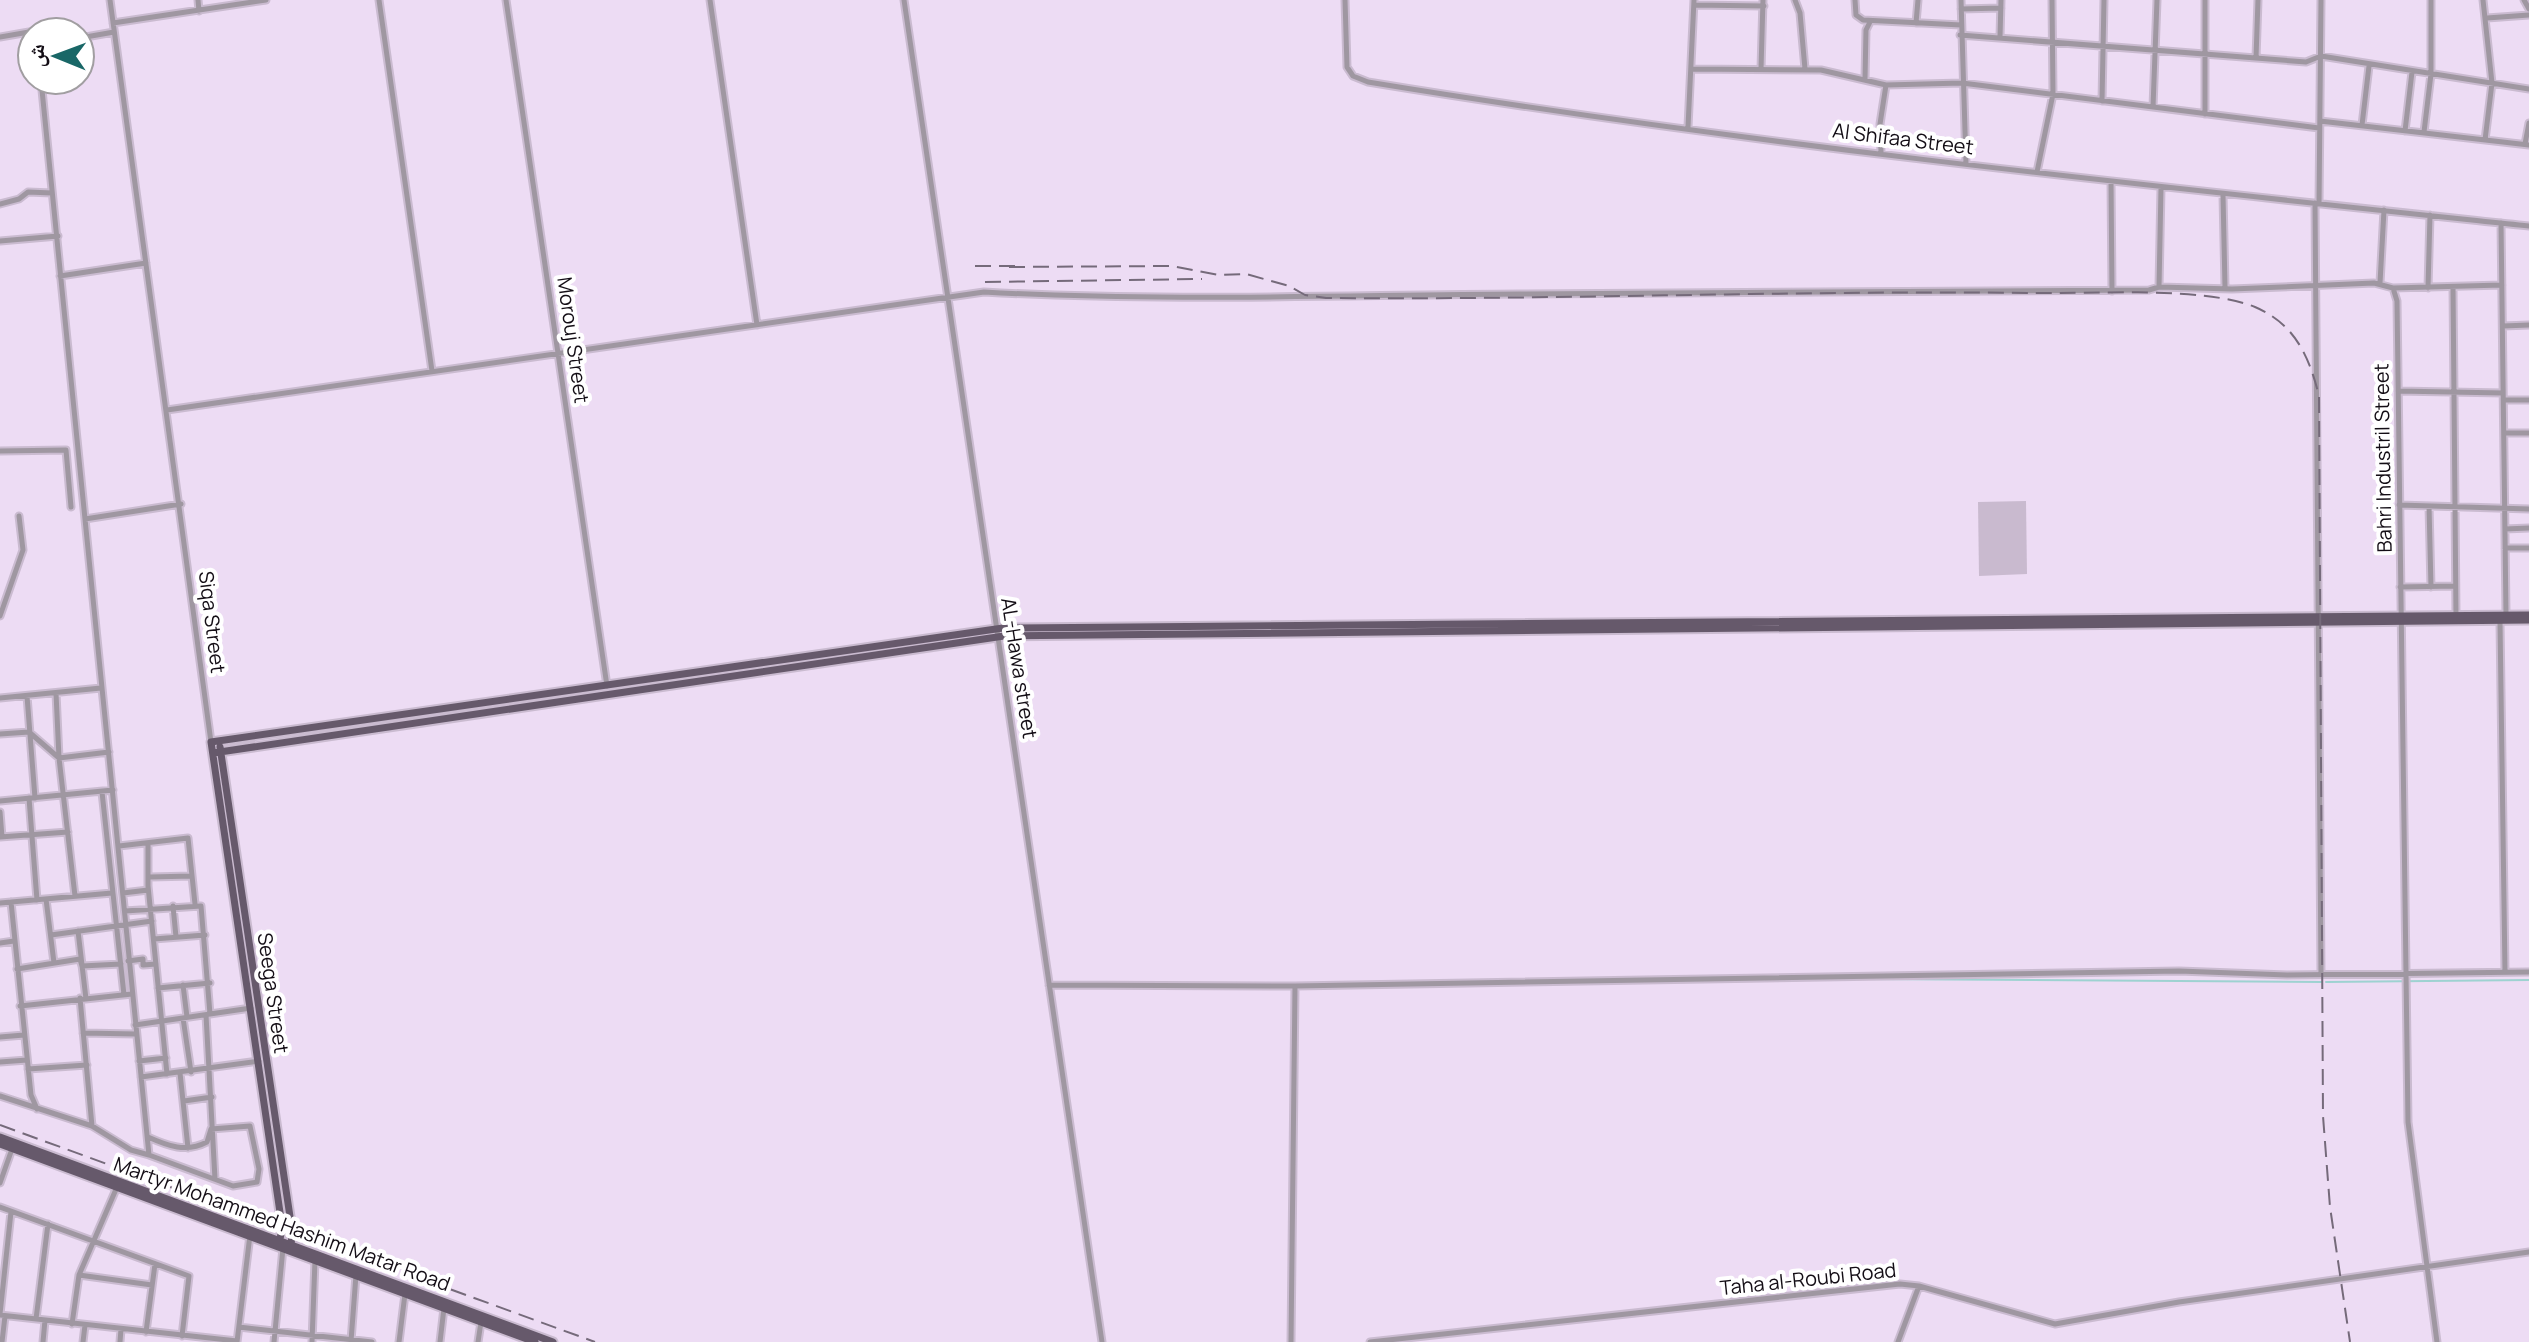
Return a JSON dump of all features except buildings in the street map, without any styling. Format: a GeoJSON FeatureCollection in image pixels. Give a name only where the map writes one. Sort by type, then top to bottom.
{"type":"FeatureCollection","features":[{"type":"Feature","properties":{"kind":"main road"},"geometry":{"type":"LineString","coordinates":[[2401,619],[2456,615],[2503,618]]}},
{"type":"Feature","properties":{"kind":"main road"},"geometry":{"type":"LineString","coordinates":[[217,752],[998,633],[2529,618]]}},
{"type":"Feature","properties":{"kind":"main road"},"geometry":{"type":"LineString","coordinates":[[285,1246],[215,741],[768,666]]}},
{"type":"Feature","properties":{"kind":"main road","name":"Seega Street"},"geometry":{"type":"LineString","coordinates":[[217,752],[292,1230],[285,1246]]}},
{"type":"Feature","properties":{"kind":"main road","name":"Martyr Mohammed Hashim Matar Road"},"geometry":{"type":"LineString","coordinates":[[0,1137],[285,1246],[553,1342]]}},
{"type":"Feature","properties":{"kind":"main road","name":"Martyr Mohammed Hashim Matar Road"},"geometry":{"type":"LineString","coordinates":[[0,1144],[251,1233]]}},
{"type":"Feature","properties":{"kind":"main road","name":"Martyr Mohammed Hashim Matar Road"},"geometry":{"type":"LineString","coordinates":[[285,1246],[518,1339],[535,1342]]}},
{"type":"Feature","properties":{"kind":"street","name":"Siqa Street"},"geometry":{"type":"LineString","coordinates":[[110,0],[215,741]]}},
{"type":"Feature","properties":{"kind":"street"},"geometry":{"type":"LineString","coordinates":[[198,0],[199,11]]}},
{"type":"Feature","properties":{"kind":"street"},"geometry":{"type":"LineString","coordinates":[[113,23],[266,0]]}},
{"type":"Feature","properties":{"kind":"street"},"geometry":{"type":"LineString","coordinates":[[379,0],[432,371]]}},
{"type":"Feature","properties":{"kind":"street","name":"Morouj Street"},"geometry":{"type":"LineString","coordinates":[[506,0],[607,686]]}},
{"type":"Feature","properties":{"kind":"street"},"geometry":{"type":"LineString","coordinates":[[710,0],[757,325]]}},
{"type":"Feature","properties":{"kind":"street","name":"AL-Hawa street"},"geometry":{"type":"LineString","coordinates":[[904,0],[1102,1342]]}},
{"type":"Feature","properties":{"kind":"street","name":"Al Shifaa Street"},"geometry":{"type":"LineString","coordinates":[[1345,0],[1347,67],[1359,79],[1688,127],[2037,172],[2223,195],[2529,226]]}},
{"type":"Feature","properties":{"kind":"street"},"geometry":{"type":"LineString","coordinates":[[1795,0],[1800,13],[1805,69]]}},
{"type":"Feature","properties":{"kind":"street"},"geometry":{"type":"LineString","coordinates":[[1855,0],[1856,15],[1870,22],[1961,25]]}},
{"type":"Feature","properties":{"kind":"street"},"geometry":{"type":"LineString","coordinates":[[1916,23],[1918,0]]}},
{"type":"Feature","properties":{"kind":"street"},"geometry":{"type":"LineString","coordinates":[[1961,0],[1966,163]]}},
{"type":"Feature","properties":{"kind":"street"},"geometry":{"type":"LineString","coordinates":[[2000,37],[2001,0]]}},
{"type":"Feature","properties":{"kind":"street"},"geometry":{"type":"LineString","coordinates":[[2037,172],[2053,94],[2052,0]]}},
{"type":"Feature","properties":{"kind":"street"},"geometry":{"type":"LineString","coordinates":[[2102,101],[2104,0]]}},
{"type":"Feature","properties":{"kind":"street"},"geometry":{"type":"LineString","coordinates":[[2153,107],[2157,0]]}},
{"type":"Feature","properties":{"kind":"street"},"geometry":{"type":"LineString","coordinates":[[2205,0],[2205,114]]}},
{"type":"Feature","properties":{"kind":"street"},"geometry":{"type":"LineString","coordinates":[[2256,58],[2258,0]]}},
{"type":"Feature","properties":{"kind":"street"},"geometry":{"type":"LineString","coordinates":[[2321,0],[2315,286],[2321,973]]}},
{"type":"Feature","properties":{"kind":"street"},"geometry":{"type":"LineString","coordinates":[[2424,132],[2431,74],[2431,0]]}},
{"type":"Feature","properties":{"kind":"street"},"geometry":{"type":"LineString","coordinates":[[2483,0],[2492,83],[2485,140]]}},
{"type":"Feature","properties":{"kind":"street"},"geometry":{"type":"LineString","coordinates":[[2487,18],[2529,12],[2524,0]]}},
{"type":"Feature","properties":{"kind":"street"},"geometry":{"type":"LineString","coordinates":[[1688,127],[1694,2],[1764,3],[1761,69]]}},
{"type":"Feature","properties":{"kind":"street"},"geometry":{"type":"LineString","coordinates":[[1961,9],[2001,8]]}},
{"type":"Feature","properties":{"kind":"street"},"geometry":{"type":"LineString","coordinates":[[1865,79],[1866,30],[1870,22]]}},
{"type":"Feature","properties":{"kind":"street"},"geometry":{"type":"LineString","coordinates":[[96,35],[114,32]]}},
{"type":"Feature","properties":{"kind":"street"},"geometry":{"type":"LineString","coordinates":[[1960,35],[2306,62],[2321,56],[2529,89]]}},
{"type":"Feature","properties":{"kind":"street"},"geometry":{"type":"LineString","coordinates":[[2362,125],[2369,66]]}},
{"type":"Feature","properties":{"kind":"street"},"geometry":{"type":"LineString","coordinates":[[1691,69],[1805,69],[1886,85],[1962,83],[2205,114],[2362,125],[2527,145],[2529,123]]}},
{"type":"Feature","properties":{"kind":"street"},"geometry":{"type":"LineString","coordinates":[[2405,131],[2412,72]]}},
{"type":"Feature","properties":{"kind":"street"},"geometry":{"type":"LineString","coordinates":[[1881,152],[1886,85]]}},
{"type":"Feature","properties":{"kind":"street"},"geometry":{"type":"LineString","coordinates":[[43,96],[149,1155]]}},
{"type":"Feature","properties":{"kind":"street"},"geometry":{"type":"LineString","coordinates":[[2111,181],[2112,291]]}},
{"type":"Feature","properties":{"kind":"street"},"geometry":{"type":"LineString","coordinates":[[2159,287],[2161,187]]}},
{"type":"Feature","properties":{"kind":"street"},"geometry":{"type":"LineString","coordinates":[[0,204],[28,192],[52,193]]}},
{"type":"Feature","properties":{"kind":"street"},"geometry":{"type":"LineString","coordinates":[[2223,195],[2225,287]]}},
{"type":"Feature","properties":{"kind":"street"},"geometry":{"type":"LineString","coordinates":[[2380,283],[2384,210]]}},
{"type":"Feature","properties":{"kind":"street"},"geometry":{"type":"LineString","coordinates":[[2428,288],[2430,215]]}},
{"type":"Feature","properties":{"kind":"street"},"geometry":{"type":"LineString","coordinates":[[2501,223],[2505,509],[2505,972]]}},
{"type":"Feature","properties":{"kind":"street"},"geometry":{"type":"LineString","coordinates":[[0,241],[58,236]]}},
{"type":"Feature","properties":{"kind":"street"},"geometry":{"type":"LineString","coordinates":[[60,276],[146,263]]}},
{"type":"Feature","properties":{"kind":"street"},"geometry":{"type":"LineString","coordinates":[[167,410],[432,371],[559,356],[984,292],[1111,296],[2112,291],[2159,287],[2380,283],[2393,288],[2502,285]]}},
{"type":"Feature","properties":{"kind":"street"},"geometry":{"type":"LineString","coordinates":[[2453,287],[2456,615]]}},
{"type":"Feature","properties":{"kind":"street","name":"Bahri Industril Street"},"geometry":{"type":"LineString","coordinates":[[2393,288],[2397,301],[2408,1122],[2437,1342]]}},
{"type":"Feature","properties":{"kind":"street"},"geometry":{"type":"LineString","coordinates":[[2503,326],[2529,325]]}},
{"type":"Feature","properties":{"kind":"street"},"geometry":{"type":"LineString","coordinates":[[2398,391],[2454,391],[2529,400]]}},
{"type":"Feature","properties":{"kind":"street"},"geometry":{"type":"LineString","coordinates":[[2504,433],[2529,433]]}},
{"type":"Feature","properties":{"kind":"street"},"geometry":{"type":"LineString","coordinates":[[0,451],[66,450],[71,507]]}},
{"type":"Feature","properties":{"kind":"street"},"geometry":{"type":"LineString","coordinates":[[85,519],[181,504]]}},
{"type":"Feature","properties":{"kind":"street"},"geometry":{"type":"LineString","coordinates":[[2399,505],[2529,509]]}},
{"type":"Feature","properties":{"kind":"street"},"geometry":{"type":"LineString","coordinates":[[2429,506],[2431,587]]}},
{"type":"Feature","properties":{"kind":"street"},"geometry":{"type":"LineString","coordinates":[[0,616],[23,550],[19,516]]}},
{"type":"Feature","properties":{"kind":"street"},"geometry":{"type":"LineString","coordinates":[[2505,529],[2529,528]]}},
{"type":"Feature","properties":{"kind":"street"},"geometry":{"type":"LineString","coordinates":[[2505,548],[2529,548]]}},
{"type":"Feature","properties":{"kind":"street"},"geometry":{"type":"LineString","coordinates":[[2400,587],[2455,586]]}},
{"type":"Feature","properties":{"kind":"street"},"geometry":{"type":"LineString","coordinates":[[0,698],[101,688]]}},
{"type":"Feature","properties":{"kind":"street"},"geometry":{"type":"LineString","coordinates":[[56,693],[59,758],[75,896]]}},
{"type":"Feature","properties":{"kind":"street"},"geometry":{"type":"LineString","coordinates":[[27,696],[37,900]]}},
{"type":"Feature","properties":{"kind":"street"},"geometry":{"type":"LineString","coordinates":[[0,734],[29,732],[59,758],[109,752]]}},
{"type":"Feature","properties":{"kind":"street"},"geometry":{"type":"LineString","coordinates":[[0,801],[113,790]]}},
{"type":"Feature","properties":{"kind":"street"},"geometry":{"type":"LineString","coordinates":[[102,792],[124,995]]}},
{"type":"Feature","properties":{"kind":"street"},"geometry":{"type":"LineString","coordinates":[[0,812],[1,837],[68,832]]}},
{"type":"Feature","properties":{"kind":"street"},"geometry":{"type":"LineString","coordinates":[[119,846],[188,838],[195,904]]}},
{"type":"Feature","properties":{"kind":"street"},"geometry":{"type":"LineString","coordinates":[[148,843],[148,890],[167,1074]]}},
{"type":"Feature","properties":{"kind":"street"},"geometry":{"type":"LineString","coordinates":[[150,877],[192,876]]}},
{"type":"Feature","properties":{"kind":"street"},"geometry":{"type":"LineString","coordinates":[[123,893],[148,890]]}},
{"type":"Feature","properties":{"kind":"street"},"geometry":{"type":"LineString","coordinates":[[0,903],[112,893]]}},
{"type":"Feature","properties":{"kind":"street"},"geometry":{"type":"LineString","coordinates":[[46,899],[54,963]]}},
{"type":"Feature","properties":{"kind":"street"},"geometry":{"type":"LineString","coordinates":[[11,902],[31,1095],[37,1109]]}},
{"type":"Feature","properties":{"kind":"street"},"geometry":{"type":"LineString","coordinates":[[125,911],[195,904],[202,909],[210,983],[208,1014],[215,1179]]}},
{"type":"Feature","properties":{"kind":"street"},"geometry":{"type":"LineString","coordinates":[[173,906],[176,937]]}},
{"type":"Feature","properties":{"kind":"street"},"geometry":{"type":"LineString","coordinates":[[51,935],[152,921]]}},
{"type":"Feature","properties":{"kind":"street"},"geometry":{"type":"LineString","coordinates":[[78,931],[92,1126]]}},
{"type":"Feature","properties":{"kind":"street"},"geometry":{"type":"LineString","coordinates":[[154,939],[205,935]]}},
{"type":"Feature","properties":{"kind":"street"},"geometry":{"type":"LineString","coordinates":[[0,943],[14,941]]}},
{"type":"Feature","properties":{"kind":"street"},"geometry":{"type":"LineString","coordinates":[[17,969],[80,959],[82,966]]}},
{"type":"Feature","properties":{"kind":"street"},"geometry":{"type":"LineString","coordinates":[[128,961],[143,959],[143,965],[156,964]]}},
{"type":"Feature","properties":{"kind":"street"},"geometry":{"type":"LineString","coordinates":[[82,966],[121,964]]}},
{"type":"Feature","properties":{"kind":"street"},"geometry":{"type":"LineString","coordinates":[[1049,985],[1295,986],[2179,971],[2406,978],[2529,972]]}},
{"type":"Feature","properties":{"kind":"street"},"geometry":{"type":"LineString","coordinates":[[158,988],[210,983]]}},
{"type":"Feature","properties":{"kind":"street"},"geometry":{"type":"LineString","coordinates":[[183,985],[191,1072]]}},
{"type":"Feature","properties":{"kind":"street"},"geometry":{"type":"LineString","coordinates":[[1291,1342],[1295,986]]}},
{"type":"Feature","properties":{"kind":"street"},"geometry":{"type":"LineString","coordinates":[[20,1006],[132,994]]}},
{"type":"Feature","properties":{"kind":"street"},"geometry":{"type":"LineString","coordinates":[[135,1025],[252,1007]]}},
{"type":"Feature","properties":{"kind":"street"},"geometry":{"type":"LineString","coordinates":[[83,1033],[136,1034]]}},
{"type":"Feature","properties":{"kind":"street"},"geometry":{"type":"LineString","coordinates":[[0,1037],[24,1035]]}},
{"type":"Feature","properties":{"kind":"street"},"geometry":{"type":"LineString","coordinates":[[139,1061],[166,1058]]}},
{"type":"Feature","properties":{"kind":"street"},"geometry":{"type":"LineString","coordinates":[[0,1062],[27,1060]]}},
{"type":"Feature","properties":{"kind":"street"},"geometry":{"type":"LineString","coordinates":[[141,1077],[260,1061]]}},
{"type":"Feature","properties":{"kind":"street"},"geometry":{"type":"LineString","coordinates":[[28,1069],[87,1065]]}},
{"type":"Feature","properties":{"kind":"street"},"geometry":{"type":"LineString","coordinates":[[180,1073],[188,1148]]}},
{"type":"Feature","properties":{"kind":"street"},"geometry":{"type":"LineString","coordinates":[[0,1096],[92,1126],[131,1150],[215,1179],[248,1186],[257,1182],[259,1169],[252,1126],[211,1129]]}},
{"type":"Feature","properties":{"kind":"street"},"geometry":{"type":"LineString","coordinates":[[184,1101],[212,1097]]}},
{"type":"Feature","properties":{"kind":"street"},"geometry":{"type":"LineString","coordinates":[[148,1137],[175,1148],[188,1148],[207,1142],[211,1129]]}},
{"type":"Feature","properties":{"kind":"street"},"geometry":{"type":"LineString","coordinates":[[0,1183],[12,1149]]}},
{"type":"Feature","properties":{"kind":"street"},"geometry":{"type":"LineString","coordinates":[[72,1324],[79,1275],[96,1242],[117,1186]]}},
{"type":"Feature","properties":{"kind":"street"},"geometry":{"type":"LineString","coordinates":[[0,1207],[189,1276],[182,1336]]}},
{"type":"Feature","properties":{"kind":"street"},"geometry":{"type":"LineString","coordinates":[[2,1342],[11,1212]]}},
{"type":"Feature","properties":{"kind":"street"},"geometry":{"type":"LineString","coordinates":[[36,1319],[48,1224]]}},
{"type":"Feature","properties":{"kind":"street"},"geometry":{"type":"LineString","coordinates":[[2,1315],[198,1340],[237,1342],[251,1233]]}},
{"type":"Feature","properties":{"kind":"street"},"geometry":{"type":"LineString","coordinates":[[274,1342],[285,1246]]}},
{"type":"Feature","properties":{"kind":"street","name":"Taha al-Roubi Road"},"geometry":{"type":"LineString","coordinates":[[1370,1342],[1868,1287],[1919,1286],[2055,1324],[2529,1252]]}},
{"type":"Feature","properties":{"kind":"street"},"geometry":{"type":"LineString","coordinates":[[312,1339],[315,1260]]}},
{"type":"Feature","properties":{"kind":"street"},"geometry":{"type":"LineString","coordinates":[[146,1332],[155,1264]]}},
{"type":"Feature","properties":{"kind":"street"},"geometry":{"type":"LineString","coordinates":[[79,1275],[152,1285]]}},
{"type":"Feature","properties":{"kind":"street"},"geometry":{"type":"LineString","coordinates":[[351,1341],[356,1275]]}},
{"type":"Feature","properties":{"kind":"street"},"geometry":{"type":"LineString","coordinates":[[1898,1342],[1919,1286]]}},
{"type":"Feature","properties":{"kind":"street"},"geometry":{"type":"LineString","coordinates":[[399,1342],[405,1294]]}},
{"type":"Feature","properties":{"kind":"street"},"geometry":{"type":"LineString","coordinates":[[440,1342],[444,1308]]}},
{"type":"Feature","properties":{"kind":"street"},"geometry":{"type":"LineString","coordinates":[[43,1342],[45,1320]]}},
{"type":"Feature","properties":{"kind":"street"},"geometry":{"type":"LineString","coordinates":[[478,1342],[481,1322]]}},
{"type":"Feature","properties":{"kind":"street"},"geometry":{"type":"LineString","coordinates":[[83,1342],[85,1325]]}},
{"type":"Feature","properties":{"kind":"street"},"geometry":{"type":"LineString","coordinates":[[239,1327],[312,1339],[372,1342]]}},
{"type":"Feature","properties":{"kind":"street"},"geometry":{"type":"LineString","coordinates":[[120,1342],[121,1329]]}},
{"type":"Feature","properties":{"kind":"street"},"geometry":{"type":"LineString","coordinates":[[160,1342],[161,1334]]}},
{"type":"Feature","properties":{"kind":"shaded area"},"geometry":{"type":"Polygon","coordinates":[[[2026,501],[2027,574],[1979,576],[1978,502],[2026,501]]]}},
{"type":"Feature","properties":{"kind":"waterway"},"geometry":{"type":"LineString","coordinates":[[1867,979],[2322,982]]}},
{"type":"Feature","properties":{"kind":"waterway"},"geometry":{"type":"LineString","coordinates":[[2326,982],[2529,980]]}},
{"type":"Feature","properties":{"kind":"railway"},"geometry":{"type":"LineString","coordinates":[[975,266],[1019,266]]}},
{"type":"Feature","properties":{"kind":"railway"},"geometry":{"type":"LineString","coordinates":[[1009,267],[1171,266],[1219,275],[1246,274],[1289,286],[1305,295],[1326,298],[1856,293],[2178,294],[2233,300],[2255,307],[2280,322],[2305,355],[2319,396],[2323,1116],[2330,1207],[2350,1342]]}},
{"type":"Feature","properties":{"kind":"railway"},"geometry":{"type":"LineString","coordinates":[[985,282],[1202,279]]}},
{"type":"Feature","properties":{"kind":"railway"},"geometry":{"type":"LineString","coordinates":[[0,1125],[595,1342]]}}]}
